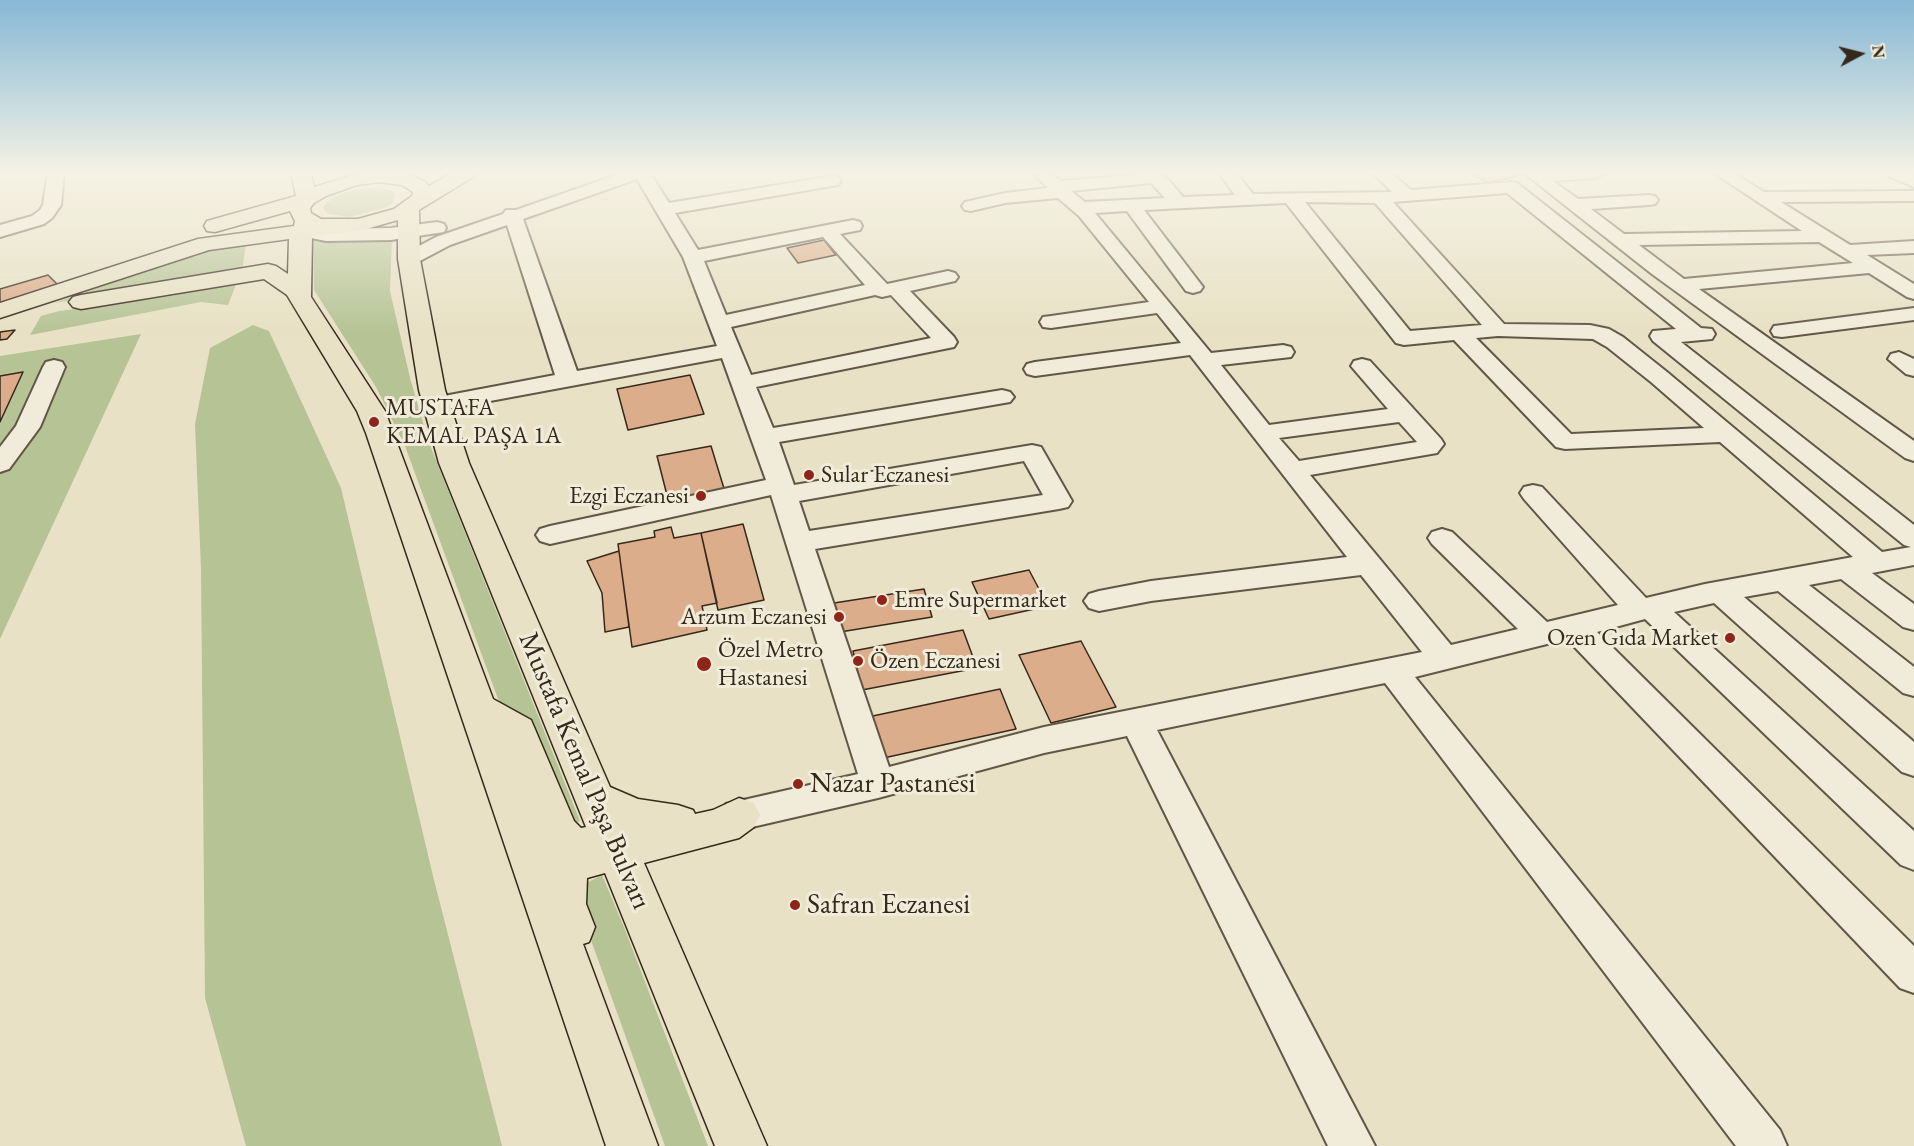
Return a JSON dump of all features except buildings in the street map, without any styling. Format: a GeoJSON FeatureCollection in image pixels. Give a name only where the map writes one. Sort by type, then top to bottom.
{"type":"FeatureCollection","features":[{"type":"Feature","properties":{"kind":"main road"},"geometry":{"type":"LineString","coordinates":[[52,272],[261,226]]}},
{"type":"Feature","properties":{"kind":"main road"},"geometry":{"type":"LineString","coordinates":[[0,311],[206,244],[270,226]]}},
{"type":"Feature","properties":{"kind":"main road"},"geometry":{"type":"LineString","coordinates":[[299,293],[299,242],[303,226]]}},
{"type":"Feature","properties":{"kind":"main road","name":"Mustafa Kemal Paşa Bulvarı"},"geometry":{"type":"LineString","coordinates":[[411,226],[409,259],[435,399],[454,463],[597,800],[604,848],[642,908],[741,1146]]}},
{"type":"Feature","properties":{"kind":"main road"},"geometry":{"type":"LineString","coordinates":[[0,317],[94,299],[268,271],[299,293],[321,334],[371,411],[633,1146]]}},
{"type":"Feature","properties":{"kind":"main road"},"geometry":{"type":"LineString","coordinates":[[479,709],[517,731],[558,832],[604,848]]}},
{"type":"Feature","properties":{"kind":"main road"},"geometry":{"type":"LineString","coordinates":[[597,800],[633,816],[680,830]]}},
{"type":"Feature","properties":{"kind":"main road"},"geometry":{"type":"LineString","coordinates":[[579,990],[590,967],[564,904],[566,873],[604,848],[680,830],[724,812],[739,814]]}},
{"type":"Feature","properties":{"kind":"main road"},"geometry":{"type":"LineString","coordinates":[[642,908],[652,867],[680,830]]}},
{"type":"Feature","properties":{"kind":"street"},"geometry":{"type":"LineString","coordinates":[[0,231],[16,226]]}},
{"type":"Feature","properties":{"kind":"street"},"geometry":{"type":"LineString","coordinates":[[315,226],[326,236],[362,226]]}},
{"type":"Feature","properties":{"kind":"street"},"geometry":{"type":"LineString","coordinates":[[409,259],[443,241],[483,226]]}},
{"type":"Feature","properties":{"kind":"street"},"geometry":{"type":"LineString","coordinates":[[516,226],[568,379]]}},
{"type":"Feature","properties":{"kind":"street"},"geometry":{"type":"LineString","coordinates":[[675,226],[693,257],[764,436],[878,784]]}},
{"type":"Feature","properties":{"kind":"street"},"geometry":{"type":"LineString","coordinates":[[693,257],[851,226]]}},
{"type":"Feature","properties":{"kind":"street"},"geometry":{"type":"LineString","coordinates":[[1096,226],[1163,306],[1445,659]]}},
{"type":"Feature","properties":{"kind":"street"},"geometry":{"type":"LineString","coordinates":[[1147,226],[1193,287]]}},
{"type":"Feature","properties":{"kind":"street"},"geometry":{"type":"LineString","coordinates":[[1315,226],[1404,338],[1498,330],[1590,331],[1615,342],[1651,370],[1877,563]]}},
{"type":"Feature","properties":{"kind":"street"},"geometry":{"type":"LineString","coordinates":[[1405,226],[1498,330]]}},
{"type":"Feature","properties":{"kind":"street"},"geometry":{"type":"LineString","coordinates":[[1560,226],[1695,334]]}},
{"type":"Feature","properties":{"kind":"street"},"geometry":{"type":"LineString","coordinates":[[1603,226],[1680,285],[1914,453]]}},
{"type":"Feature","properties":{"kind":"street"},"geometry":{"type":"LineString","coordinates":[[1807,226],[1912,290]]}},
{"type":"Feature","properties":{"kind":"street"},"geometry":{"type":"LineString","coordinates":[[743,383],[946,342],[828,231]]}},
{"type":"Feature","properties":{"kind":"street"},"geometry":{"type":"LineString","coordinates":[[1621,240],[1822,236]]}},
{"type":"Feature","properties":{"kind":"street"},"geometry":{"type":"LineString","coordinates":[[1846,250],[1914,247]]}},
{"type":"Feature","properties":{"kind":"street"},"geometry":{"type":"LineString","coordinates":[[1680,285],[1873,267]]}},
{"type":"Feature","properties":{"kind":"street"},"geometry":{"type":"LineString","coordinates":[[719,323],[948,277]]}},
{"type":"Feature","properties":{"kind":"street"},"geometry":{"type":"LineString","coordinates":[[1052,322],[1163,306]]}},
{"type":"Feature","properties":{"kind":"street"},"geometry":{"type":"LineString","coordinates":[[1782,331],[1914,314]]}},
{"type":"Feature","properties":{"kind":"street"},"geometry":{"type":"LineString","coordinates":[[1744,331],[1662,336],[1914,552]]}},
{"type":"Feature","properties":{"kind":"street"},"geometry":{"type":"LineString","coordinates":[[1459,333],[1565,442],[1726,434]]}},
{"type":"Feature","properties":{"kind":"street"},"geometry":{"type":"LineString","coordinates":[[435,399],[568,379],[730,350]]}},
{"type":"Feature","properties":{"kind":"street"},"geometry":{"type":"LineString","coordinates":[[1035,369],[1201,354],[1283,352]]}},
{"type":"Feature","properties":{"kind":"street"},"geometry":{"type":"LineString","coordinates":[[1293,470],[1428,448],[1432,444],[1362,366]]}},
{"type":"Feature","properties":{"kind":"street"},"geometry":{"type":"LineString","coordinates":[[0,464],[28,427],[54,367]]}},
{"type":"Feature","properties":{"kind":"street"},"geometry":{"type":"LineString","coordinates":[[764,436],[1002,397]]}},
{"type":"Feature","properties":{"kind":"street"},"geometry":{"type":"LineString","coordinates":[[1263,433],[1406,414]]}},
{"type":"Feature","properties":{"kind":"street"},"geometry":{"type":"LineString","coordinates":[[550,536],[783,490],[1032,452],[1059,501],[799,542]]}},
{"type":"Feature","properties":{"kind":"street"},"geometry":{"type":"LineString","coordinates":[[1533,493],[1645,609],[1914,854]]}},
{"type":"Feature","properties":{"kind":"street"},"geometry":{"type":"LineString","coordinates":[[1442,538],[1558,631],[1914,974]]}},
{"type":"Feature","properties":{"kind":"street"},"geometry":{"type":"LineString","coordinates":[[739,814],[878,784],[1044,740],[1445,659],[1645,609],[1720,592],[1877,563],[1914,552]]}},
{"type":"Feature","properties":{"kind":"street"},"geometry":{"type":"LineString","coordinates":[[1099,601],[1151,591],[1369,564]]}},
{"type":"Feature","properties":{"kind":"street"},"geometry":{"type":"LineString","coordinates":[[1846,568],[1914,619]]}},
{"type":"Feature","properties":{"kind":"street"},"geometry":{"type":"LineString","coordinates":[[1784,580],[1914,684]]}},
{"type":"Feature","properties":{"kind":"street"},"geometry":{"type":"LineString","coordinates":[[1720,592],[1914,762]]}},
{"type":"Feature","properties":{"kind":"street"},"geometry":{"type":"LineString","coordinates":[[1392,670],[1764,1146]]}},
{"type":"Feature","properties":{"kind":"street"},"geometry":{"type":"LineString","coordinates":[[1136,722],[1352,1146]]}},
{"type":"Feature","properties":{"kind":"green space"},"geometry":{"type":"Polygon","coordinates":[[[392,238],[390,291],[410,378],[428,440],[580,821],[566,829],[528,736],[498,699],[405,446],[376,387],[314,290],[313,239],[392,238]]]}},
{"type":"Feature","properties":{"kind":"green space"},"geometry":{"type":"Polygon","coordinates":[[[246,244],[242,271],[55,303],[157,266],[222,246],[246,244]]]}},
{"type":"Feature","properties":{"kind":"green space"},"geometry":{"type":"Polygon","coordinates":[[[237,282],[228,305],[201,302],[30,335],[41,316],[59,311],[171,296],[237,282]]]}},
{"type":"Feature","properties":{"kind":"green space"},"geometry":{"type":"Polygon","coordinates":[[[253,325],[269,331],[341,488],[433,876],[502,1146],[246,1146],[205,998],[201,569],[195,424],[210,348],[253,325]]]}},
{"type":"Feature","properties":{"kind":"green space"},"geometry":{"type":"Polygon","coordinates":[[[141,334],[0,639],[0,356],[141,334]]]}},
{"type":"Feature","properties":{"kind":"green space"},"geometry":{"type":"Polygon","coordinates":[[[602,875],[708,1146],[665,1146],[573,890],[602,875]]]}},
{"type":"Feature","properties":{"kind":"place","name":"MUSTAFA KEMAL PAŞA 1A"},"geometry":{"type":"Point","coordinates":[374,422]}},
{"type":"Feature","properties":{"kind":"place","name":"Sular Eczanesi"},"geometry":{"type":"Point","coordinates":[809,475]}},
{"type":"Feature","properties":{"kind":"place","name":"Ezgi Eczanesi"},"geometry":{"type":"Point","coordinates":[701,496]}},
{"type":"Feature","properties":{"kind":"place","name":"Emre Supermarket"},"geometry":{"type":"Point","coordinates":[882,600]}},
{"type":"Feature","properties":{"kind":"place","name":"Arzum Eczanesi"},"geometry":{"type":"Point","coordinates":[839,617]}},
{"type":"Feature","properties":{"kind":"place","name":"Ozen Gıda Market"},"geometry":{"type":"Point","coordinates":[1730,638]}},
{"type":"Feature","properties":{"kind":"place","name":"Özen Eczanesi"},"geometry":{"type":"Point","coordinates":[858,661]}},
{"type":"Feature","properties":{"kind":"place","name":"Özel Metro Hastanesi"},"geometry":{"type":"Point","coordinates":[704,664]}},
{"type":"Feature","properties":{"kind":"place","name":"Nazar Pastanesi"},"geometry":{"type":"Point","coordinates":[798,784]}},
{"type":"Feature","properties":{"kind":"place","name":"Safran Eczanesi"},"geometry":{"type":"Point","coordinates":[795,905]}}]}
